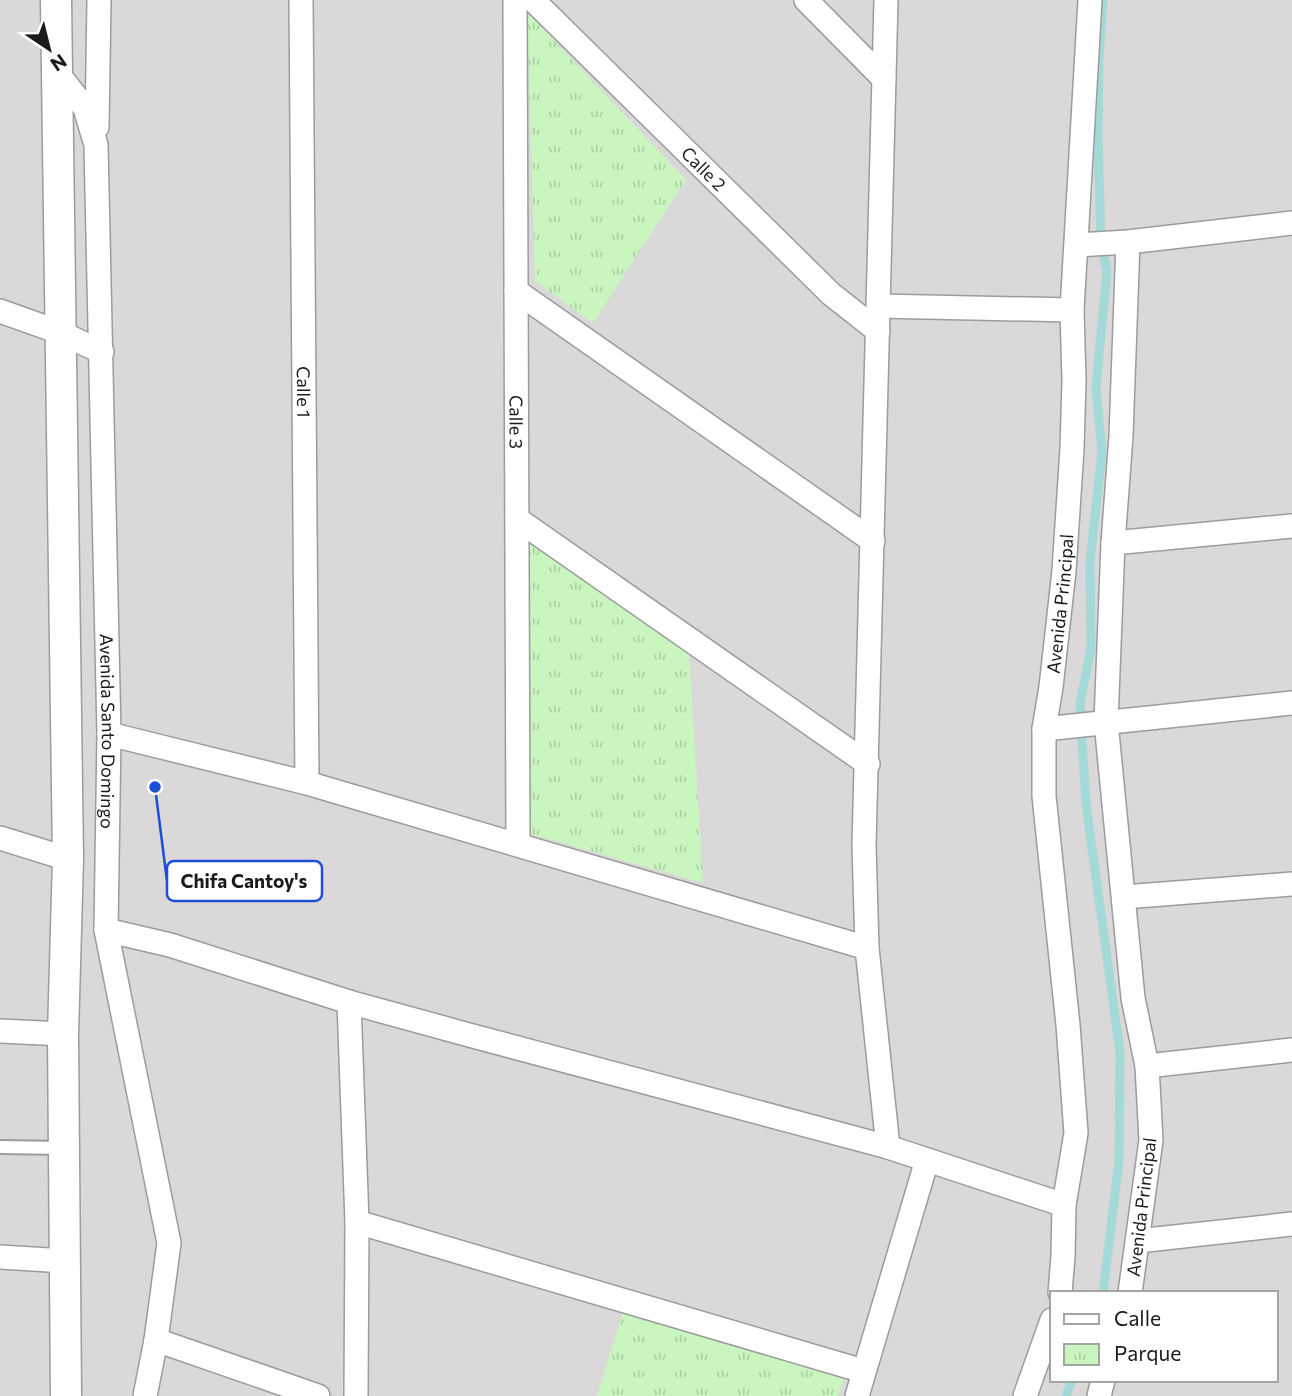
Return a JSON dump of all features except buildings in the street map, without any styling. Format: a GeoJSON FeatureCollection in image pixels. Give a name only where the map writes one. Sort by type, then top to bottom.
{"type":"FeatureCollection","features":[{"type":"Feature","properties":{"kind":"street"},"geometry":{"type":"LineString","coordinates":[[56,0],[68,859],[63,1034],[66,1396]]}},
{"type":"Feature","properties":{"kind":"street"},"geometry":{"type":"LineString","coordinates":[[96,145],[99,0]]}},
{"type":"Feature","properties":{"kind":"street","name":"Calle 1"},"geometry":{"type":"LineString","coordinates":[[301,0],[307,783]]}},
{"type":"Feature","properties":{"kind":"street","name":"Calle 3"},"geometry":{"type":"LineString","coordinates":[[515,0],[518,844]]}},
{"type":"Feature","properties":{"kind":"street","name":"Calle 2"},"geometry":{"type":"LineString","coordinates":[[533,0],[831,294],[878,331]]}},
{"type":"Feature","properties":{"kind":"street"},"geometry":{"type":"LineString","coordinates":[[806,0],[884,79]]}},
{"type":"Feature","properties":{"kind":"street"},"geometry":{"type":"LineString","coordinates":[[886,0],[864,845],[867,948],[888,1147]]}},
{"type":"Feature","properties":{"kind":"street","name":"Avenida Principal"},"geometry":{"type":"LineString","coordinates":[[1060,1291],[1064,1205],[1076,1133],[1068,1025],[1044,796],[1055,727],[1051,687],[1066,544],[1074,381],[1072,310],[1090,0]]}},
{"type":"Feature","properties":{"kind":"street","name":"Avenida Santo Domingo"},"geometry":{"type":"LineString","coordinates":[[56,71],[85,108],[96,145],[109,734],[106,930],[169,1243],[156,1340],[145,1396]]}},
{"type":"Feature","properties":{"kind":"street"},"geometry":{"type":"LineString","coordinates":[[1077,245],[1128,242],[1292,223]]}},
{"type":"Feature","properties":{"kind":"street","name":"Avenida Principal"},"geometry":{"type":"LineString","coordinates":[[1128,242],[1121,436],[1099,723],[1124,897],[1133,998],[1147,1066],[1151,1140],[1141,1197],[1139,1241],[1130,1291]]}},
{"type":"Feature","properties":{"kind":"street"},"geometry":{"type":"LineString","coordinates":[[516,291],[873,541]]}},
{"type":"Feature","properties":{"kind":"street"},"geometry":{"type":"LineString","coordinates":[[879,306],[1072,310]]}},
{"type":"Feature","properties":{"kind":"street"},"geometry":{"type":"LineString","coordinates":[[0,311],[59,332],[102,352]]}},
{"type":"Feature","properties":{"kind":"street"},"geometry":{"type":"LineString","coordinates":[[517,519],[868,764]]}},
{"type":"Feature","properties":{"kind":"street"},"geometry":{"type":"LineString","coordinates":[[1113,543],[1292,526]]}},
{"type":"Feature","properties":{"kind":"street"},"geometry":{"type":"LineString","coordinates":[[1055,727],[1292,703]]}},
{"type":"Feature","properties":{"kind":"street"},"geometry":{"type":"LineString","coordinates":[[109,734],[307,783],[867,948]]}},
{"type":"Feature","properties":{"kind":"street"},"geometry":{"type":"LineString","coordinates":[[0,838],[68,859]]}},
{"type":"Feature","properties":{"kind":"street"},"geometry":{"type":"LineString","coordinates":[[1124,897],[1292,884]]}},
{"type":"Feature","properties":{"kind":"street"},"geometry":{"type":"LineString","coordinates":[[106,930],[170,945],[349,1002],[888,1147],[1064,1205]]}},
{"type":"Feature","properties":{"kind":"street"},"geometry":{"type":"LineString","coordinates":[[349,1002],[357,1222],[356,1396]]}},
{"type":"Feature","properties":{"kind":"street"},"geometry":{"type":"LineString","coordinates":[[0,1031],[63,1034]]}},
{"type":"Feature","properties":{"kind":"street"},"geometry":{"type":"LineString","coordinates":[[1147,1066],[1292,1051]]}},
{"type":"Feature","properties":{"kind":"street"},"geometry":{"type":"LineString","coordinates":[[857,1396],[927,1160]]}},
{"type":"Feature","properties":{"kind":"street"},"geometry":{"type":"LineString","coordinates":[[357,1222],[863,1371]]}},
{"type":"Feature","properties":{"kind":"street"},"geometry":{"type":"LineString","coordinates":[[1139,1241],[1292,1224]]}},
{"type":"Feature","properties":{"kind":"street"},"geometry":{"type":"LineString","coordinates":[[0,1256],[65,1261]]}},
{"type":"Feature","properties":{"kind":"street"},"geometry":{"type":"LineString","coordinates":[[1025,1396],[1050,1326]]}},
{"type":"Feature","properties":{"kind":"street"},"geometry":{"type":"LineString","coordinates":[[156,1340],[318,1396]]}},
{"type":"Feature","properties":{"kind":"lane"},"geometry":{"type":"LineString","coordinates":[[0,1147],[64,1148]]}},
{"type":"Feature","properties":{"kind":"shaded area"},"geometry":{"type":"Polygon","coordinates":[[[0,0],[1292,0],[1292,1396],[0,1396],[0,0]]]}},
{"type":"Feature","properties":{"kind":"green space"},"geometry":{"type":"Polygon","coordinates":[[[527,12],[686,180],[593,323],[535,281],[527,12]]]}},
{"type":"Feature","properties":{"kind":"green space"},"geometry":{"type":"Polygon","coordinates":[[[530,544],[689,652],[703,883],[531,834],[530,544]]]}},
{"type":"Feature","properties":{"kind":"green space"},"geometry":{"type":"Polygon","coordinates":[[[624,1309],[845,1375],[838,1396],[597,1396],[624,1309]]]}},
{"type":"Feature","properties":{"kind":"waterway"},"geometry":{"type":"LineString","coordinates":[[1103,0],[1098,133],[1101,244],[1107,271],[1096,387],[1102,452],[1090,561],[1091,648],[1080,704],[1086,804],[1120,1052],[1119,1161],[1103,1291]]}},
{"type":"Feature","properties":{"kind":"waterway"},"geometry":{"type":"LineString","coordinates":[[1066,1396],[1071,1382]]}},
{"type":"Feature","properties":{"kind":"place","name":"Chifa Cantoy's"},"geometry":{"type":"Point","coordinates":[155,787]}}]}
